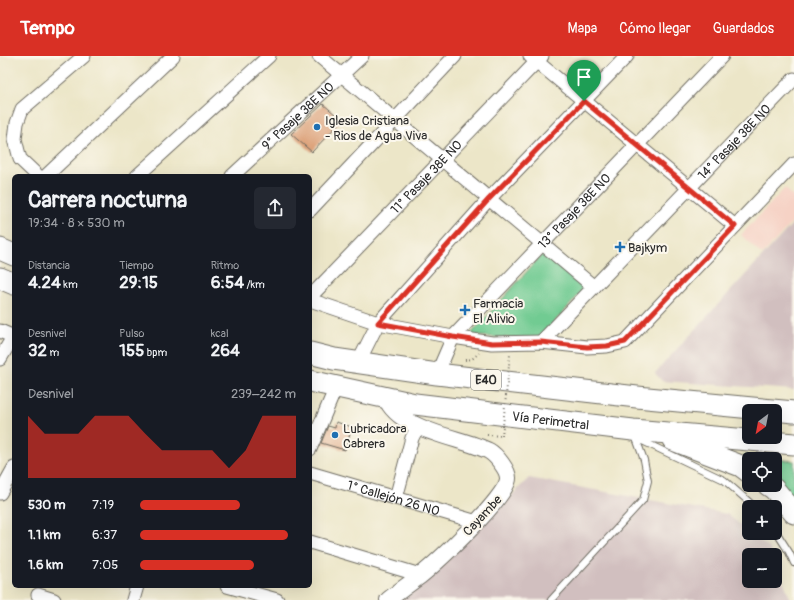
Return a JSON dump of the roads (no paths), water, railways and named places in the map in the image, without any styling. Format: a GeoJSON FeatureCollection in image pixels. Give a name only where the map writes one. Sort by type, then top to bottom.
{"type":"FeatureCollection","features":[{"type":"Feature","properties":{"kind":"highway"},"geometry":{"type":"LineString","coordinates":[[0,249],[12,254]]}},
{"type":"Feature","properties":{"kind":"highway"},"geometry":{"type":"LineString","coordinates":[[0,278],[12,283]]}},
{"type":"Feature","properties":{"kind":"highway","name":"E40"},"geometry":{"type":"LineString","coordinates":[[312,354],[358,363],[441,366],[630,396],[794,412]]}},
{"type":"Feature","properties":{"kind":"highway","name":"Vía Perimetral"},"geometry":{"type":"LineString","coordinates":[[312,381],[415,404],[639,433],[794,444]]}},
{"type":"Feature","properties":{"kind":"highway"},"geometry":{"type":"LineString","coordinates":[[639,433],[742,466]]}},
{"type":"Feature","properties":{"kind":"highway"},"geometry":{"type":"LineString","coordinates":[[776,492],[794,513]]}},
{"type":"Feature","properties":{"kind":"street"},"geometry":{"type":"LineString","coordinates":[[36,174],[20,159],[15,139],[17,123],[22,109],[84,56]]}},
{"type":"Feature","properties":{"kind":"street"},"geometry":{"type":"LineString","coordinates":[[48,174],[173,56]]}},
{"type":"Feature","properties":{"kind":"street"},"geometry":{"type":"LineString","coordinates":[[140,174],[269,56]]}},
{"type":"Feature","properties":{"kind":"street"},"geometry":{"type":"LineString","coordinates":[[319,56],[594,287]]}},
{"type":"Feature","properties":{"kind":"street","name":"9° Pasaje 38E NO"},"geometry":{"type":"LineString","coordinates":[[234,174],[362,56]]}},
{"type":"Feature","properties":{"kind":"street"},"geometry":{"type":"LineString","coordinates":[[312,208],[455,56]]}},
{"type":"Feature","properties":{"kind":"street"},"geometry":{"type":"LineString","coordinates":[[358,363],[378,323],[489,199],[627,56]]}},
{"type":"Feature","properties":{"kind":"street","name":"13° Pasaje 38E NO"},"geometry":{"type":"LineString","coordinates":[[441,366],[453,337],[722,56]]}},
{"type":"Feature","properties":{"kind":"street"},"geometry":{"type":"LineString","coordinates":[[536,58],[584,101],[735,226]]}},
{"type":"Feature","properties":{"kind":"street","name":"11° Pasaje 38E NO"},"geometry":{"type":"LineString","coordinates":[[312,296],[442,160],[536,58]]}},
{"type":"Feature","properties":{"kind":"street","name":"14° Pasaje 38E NO"},"geometry":{"type":"LineString","coordinates":[[541,342],[794,80]]}},
{"type":"Feature","properties":{"kind":"street"},"geometry":{"type":"LineString","coordinates":[[312,299],[378,323],[492,343],[541,342],[587,347],[607,346],[625,342],[794,164]]}},
{"type":"Feature","properties":{"kind":"street"},"geometry":{"type":"LineString","coordinates":[[0,331],[12,337]]}},
{"type":"Feature","properties":{"kind":"street"},"geometry":{"type":"LineString","coordinates":[[0,359],[12,339]]}},
{"type":"Feature","properties":{"kind":"street"},"geometry":{"type":"LineString","coordinates":[[312,444],[336,387]]}},
{"type":"Feature","properties":{"kind":"street","name":"Cayambe"},"geometry":{"type":"LineString","coordinates":[[386,398],[396,413],[418,426],[490,452],[504,467],[508,478],[504,490],[477,522],[420,576],[388,600]]}},
{"type":"Feature","properties":{"kind":"street"},"geometry":{"type":"LineString","coordinates":[[396,498],[412,438],[418,426]]}},
{"type":"Feature","properties":{"kind":"street"},"geometry":{"type":"LineString","coordinates":[[0,494],[12,472]]}},
{"type":"Feature","properties":{"kind":"street","name":"1° Callejón 26 NO"},"geometry":{"type":"LineString","coordinates":[[312,474],[477,522]]}},
{"type":"Feature","properties":{"kind":"street"},"geometry":{"type":"LineString","coordinates":[[312,543],[420,576]]}},
{"type":"Feature","properties":{"kind":"street"},"geometry":{"type":"LineString","coordinates":[[133,600],[136,588]]}},
{"type":"Feature","properties":{"kind":"street"},"geometry":{"type":"LineString","coordinates":[[234,588],[277,600]]}},
{"type":"Feature","properties":{"kind":"street"},"geometry":{"type":"LineString","coordinates":[[39,594],[54,600]]}},
{"type":"Feature","properties":{"kind":"lane"},"geometry":{"type":"LineString","coordinates":[[639,433],[724,480],[747,500]]}},
{"type":"Feature","properties":{"kind":"lane"},"geometry":{"type":"LineString","coordinates":[[551,600],[643,500],[648,481],[639,433]]}},
{"type":"Feature","properties":{"kind":"lane"},"geometry":{"type":"LineString","coordinates":[[781,540],[794,563]]}},
{"type":"Feature","properties":{"kind":"place","name":"Iglesia Cristiana - Rios de Agua Viva"},"geometry":{"type":"Point","coordinates":[317,127]}},
{"type":"Feature","properties":{"kind":"place","name":"Bajkym"},"geometry":{"type":"Point","coordinates":[620,247]}},
{"type":"Feature","properties":{"kind":"place","name":"Farmacia El Alivio"},"geometry":{"type":"Point","coordinates":[465,310]}},
{"type":"Feature","properties":{"kind":"place","name":"Lubricadora Cabrera"},"geometry":{"type":"Point","coordinates":[335,435]}}]}
